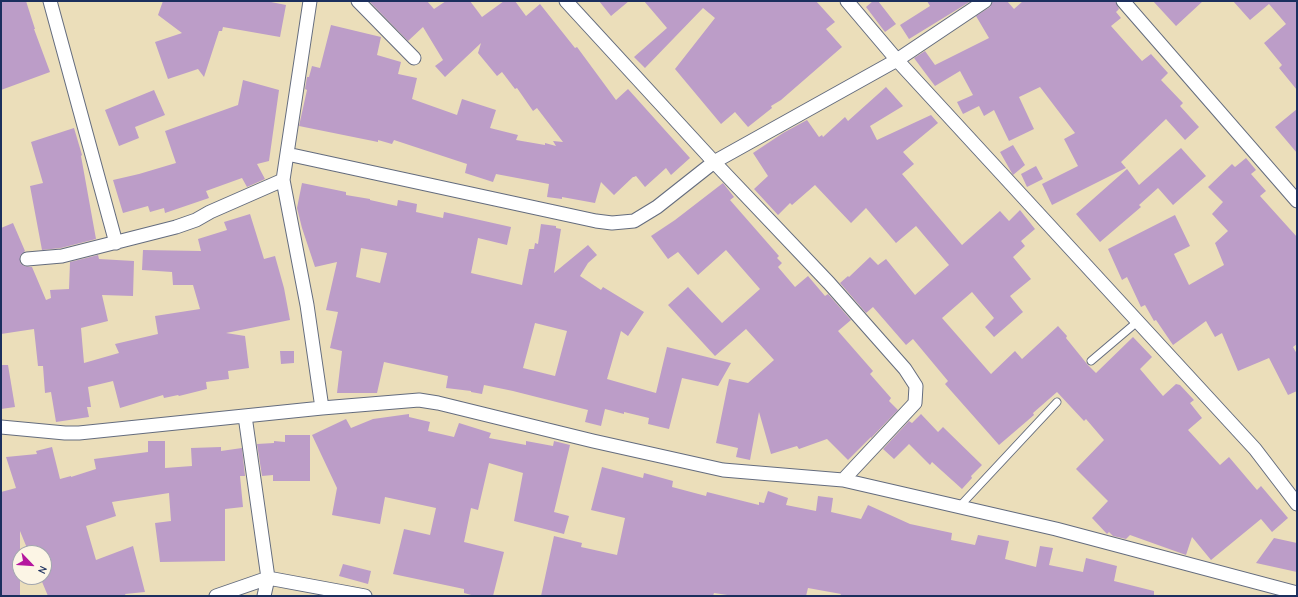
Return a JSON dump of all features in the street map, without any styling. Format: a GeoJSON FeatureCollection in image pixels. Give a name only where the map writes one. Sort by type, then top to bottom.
{"type":"FeatureCollection","features":[{"type":"Feature","properties":{"kind":"street"},"geometry":{"type":"LineString","coordinates":[[50,1],[116,243]]}},
{"type":"Feature","properties":{"kind":"street"},"geometry":{"type":"LineString","coordinates":[[310,1],[283,180],[307,305],[322,408]]}},
{"type":"Feature","properties":{"kind":"street"},"geometry":{"type":"LineString","coordinates":[[358,1],[414,58]]}},
{"type":"Feature","properties":{"kind":"street"},"geometry":{"type":"LineString","coordinates":[[566,1],[714,162],[829,283],[905,369],[916,386],[915,403],[843,480]]}},
{"type":"Feature","properties":{"kind":"street"},"geometry":{"type":"LineString","coordinates":[[847,1],[897,60],[1255,449],[1297,504]]}},
{"type":"Feature","properties":{"kind":"street"},"geometry":{"type":"LineString","coordinates":[[288,154],[596,221],[612,223],[634,221],[657,207],[714,162],[897,60],[986,1]]}},
{"type":"Feature","properties":{"kind":"street"},"geometry":{"type":"LineString","coordinates":[[1123,1],[1297,201]]}},
{"type":"Feature","properties":{"kind":"street"},"geometry":{"type":"LineString","coordinates":[[27,259],[62,256],[176,227],[196,220],[283,180]]}},
{"type":"Feature","properties":{"kind":"street"},"geometry":{"type":"LineString","coordinates":[[1,427],[79,433],[322,408],[418,400],[438,403],[593,441],[723,470],[843,480],[1056,529],[1297,593]]}},
{"type":"Feature","properties":{"kind":"street"},"geometry":{"type":"LineString","coordinates":[[245,416],[268,578],[264,596]]}},
{"type":"Feature","properties":{"kind":"street"},"geometry":{"type":"LineString","coordinates":[[216,596],[268,578],[365,596]]}},
{"type":"Feature","properties":{"kind":"lane"},"geometry":{"type":"LineString","coordinates":[[1091,361],[1137,322]]}},
{"type":"Feature","properties":{"kind":"lane"},"geometry":{"type":"LineString","coordinates":[[959,506],[1057,402]]}},
{"type":"Feature","properties":{"kind":"building"},"geometry":{"type":"Polygon","coordinates":[[[1,1],[26,1],[34,29],[50,72],[1,90],[1,1]]]}},
{"type":"Feature","properties":{"kind":"building"},"geometry":{"type":"Polygon","coordinates":[[[163,1],[266,1],[286,5],[280,37],[223,27],[222,31],[219,31],[204,77],[198,69],[168,79],[155,42],[182,33],[158,15],[163,1]]]}},
{"type":"Feature","properties":{"kind":"building"},"geometry":{"type":"Polygon","coordinates":[[[369,1],[427,1],[434,9],[446,1],[470,1],[482,17],[504,1],[515,1],[526,16],[540,4],[575,48],[577,47],[616,100],[628,89],[690,158],[671,175],[666,168],[645,187],[636,176],[633,177],[614,195],[601,182],[595,203],[562,197],[562,199],[547,197],[549,184],[496,174],[493,182],[465,173],[467,164],[394,140],[392,144],[378,140],[378,142],[299,126],[307,90],[305,89],[307,77],[309,77],[312,66],[320,68],[331,25],[381,37],[377,55],[401,62],[398,74],[417,78],[412,99],[457,115],[462,99],[496,110],[490,128],[518,135],[516,140],[545,145],[545,143],[556,146],[553,141],[563,142],[537,108],[533,111],[517,88],[515,89],[502,72],[497,76],[478,53],[481,43],[445,77],[435,66],[443,60],[423,27],[408,41],[369,1]]]}},
{"type":"Feature","properties":{"kind":"building"},"geometry":{"type":"Polygon","coordinates":[[[599,1],[629,1],[611,16],[599,1]]]}},
{"type":"Feature","properties":{"kind":"building"},"geometry":{"type":"Polygon","coordinates":[[[644,1],[816,1],[835,22],[826,29],[842,47],[748,127],[735,112],[721,124],[675,69],[715,18],[703,8],[645,68],[634,57],[667,28],[644,1]]]}},
{"type":"Feature","properties":{"kind":"building"},"geometry":{"type":"Polygon","coordinates":[[[873,1],[878,1],[896,24],[885,32],[866,7],[873,1]]]}},
{"type":"Feature","properties":{"kind":"building"},"geometry":{"type":"Polygon","coordinates":[[[927,1],[971,1],[909,39],[900,25],[930,6],[927,1]]]}},
{"type":"Feature","properties":{"kind":"building"},"geometry":{"type":"Polygon","coordinates":[[[993,1],[1007,1],[1014,9],[1023,1],[1115,1],[1119,9],[1116,12],[1121,18],[1111,26],[1142,61],[1151,54],[1168,73],[1161,80],[1183,103],[1180,106],[1199,127],[1185,140],[1166,119],[1121,162],[1126,168],[1052,205],[1042,184],[1078,166],[1064,139],[1075,133],[1040,87],[1019,97],[1034,129],[1009,141],[994,110],[984,116],[979,106],[963,114],[957,102],[973,95],[960,71],[935,86],[914,58],[925,51],[935,65],[989,38],[976,16],[990,7],[993,1]]]}},
{"type":"Feature","properties":{"kind":"building"},"geometry":{"type":"Polygon","coordinates":[[[1153,1],[1203,1],[1176,26],[1153,1]]]}},
{"type":"Feature","properties":{"kind":"building"},"geometry":{"type":"Polygon","coordinates":[[[1233,1],[1297,1],[1297,90],[1279,68],[1282,65],[1264,43],[1286,24],[1269,4],[1250,20],[1233,1]]]}},
{"type":"Feature","properties":{"kind":"building"},"geometry":{"type":"Polygon","coordinates":[[[243,80],[279,90],[269,161],[257,164],[265,179],[247,187],[242,178],[206,191],[209,198],[165,213],[164,208],[150,212],[148,206],[123,213],[113,180],[176,163],[165,131],[238,105],[243,80]]]}},
{"type":"Feature","properties":{"kind":"building"},"geometry":{"type":"Polygon","coordinates":[[[886,87],[903,106],[870,126],[877,140],[931,115],[938,123],[903,152],[914,164],[902,174],[962,245],[1000,211],[1009,221],[1020,210],[1035,229],[1021,241],[1025,246],[1013,257],[1031,279],[1010,296],[1023,312],[994,337],[985,327],[994,318],[972,292],[942,318],[991,374],[1015,351],[1022,359],[1058,326],[1087,364],[1096,373],[1133,337],[1152,357],[1140,369],[1163,396],[1176,384],[1180,385],[1194,400],[1190,403],[1202,418],[1188,430],[1220,465],[1229,457],[1257,490],[1261,486],[1288,518],[1272,532],[1261,519],[1211,560],[1192,537],[1186,555],[1130,535],[1126,539],[1113,536],[1109,532],[1107,534],[1092,518],[1108,501],[1076,469],[1104,440],[1086,419],[1084,421],[1057,392],[1033,413],[1034,415],[999,445],[945,384],[948,381],[913,339],[906,345],[873,307],[866,313],[840,283],[848,276],[849,277],[870,257],[878,265],[886,259],[915,295],[949,265],[916,226],[896,243],[866,208],[851,223],[815,185],[792,205],[790,203],[778,215],[754,189],[768,176],[753,153],[783,133],[807,120],[819,137],[822,135],[823,137],[845,117],[848,121],[886,87]]]}},
{"type":"Feature","properties":{"kind":"building"},"geometry":{"type":"Polygon","coordinates":[[[154,90],[165,115],[135,127],[139,138],[119,146],[105,110],[154,90]]]}},
{"type":"Feature","properties":{"kind":"building"},"geometry":{"type":"Polygon","coordinates":[[[1297,109],[1297,153],[1275,127],[1297,109]]]}},
{"type":"Feature","properties":{"kind":"building"},"geometry":{"type":"Polygon","coordinates":[[[74,128],[82,155],[96,239],[61,248],[42,250],[30,186],[43,183],[31,142],[74,128]]]}},
{"type":"Feature","properties":{"kind":"building"},"geometry":{"type":"Polygon","coordinates":[[[1013,145],[1025,165],[1013,175],[1000,152],[1013,145]]]}},
{"type":"Feature","properties":{"kind":"building"},"geometry":{"type":"Polygon","coordinates":[[[1181,148],[1206,176],[1173,205],[1158,188],[1139,205],[1141,207],[1100,242],[1076,214],[1127,169],[1139,185],[1181,148]]]}},
{"type":"Feature","properties":{"kind":"building"},"geometry":{"type":"Polygon","coordinates":[[[1246,158],[1256,170],[1251,174],[1266,191],[1260,196],[1297,237],[1297,344],[1293,347],[1297,354],[1297,391],[1288,395],[1269,358],[1238,371],[1222,333],[1215,337],[1206,321],[1173,345],[1156,320],[1154,321],[1145,305],[1141,307],[1127,277],[1122,280],[1108,249],[1175,215],[1190,246],[1174,254],[1189,285],[1224,265],[1215,243],[1228,231],[1212,214],[1223,202],[1208,187],[1232,164],[1235,167],[1246,158]]]}},
{"type":"Feature","properties":{"kind":"building"},"geometry":{"type":"Polygon","coordinates":[[[1036,166],[1043,179],[1027,187],[1021,174],[1036,166]]]}},
{"type":"Feature","properties":{"kind":"building"},"geometry":{"type":"Polygon","coordinates":[[[302,183],[346,192],[346,195],[397,206],[398,200],[417,204],[416,212],[443,218],[444,212],[511,227],[507,245],[478,238],[471,273],[522,285],[529,249],[534,249],[535,243],[538,244],[541,224],[556,226],[556,228],[561,229],[554,273],[588,245],[597,255],[588,263],[580,276],[601,290],[603,287],[644,312],[628,336],[621,331],[607,379],[656,393],[667,347],[731,363],[718,386],[682,378],[669,429],[648,424],[649,418],[605,409],[601,426],[585,422],[588,410],[484,385],[482,394],[446,388],[448,376],[384,362],[377,393],[337,393],[342,351],[330,348],[338,312],[326,310],[337,262],[315,267],[297,208],[302,183]],[[361,248],[356,277],[380,283],[387,253],[361,248]],[[535,323],[523,368],[555,376],[567,331],[535,323]]]}},
{"type":"Feature","properties":{"kind":"building"},"geometry":{"type":"Polygon","coordinates":[[[723,183],[734,197],[730,200],[779,256],[777,258],[782,263],[778,267],[795,287],[808,276],[825,296],[828,294],[851,320],[838,331],[873,371],[870,374],[891,398],[889,401],[898,410],[848,460],[827,439],[799,449],[797,446],[771,454],[759,412],[750,460],[736,457],[738,448],[716,443],[729,379],[748,383],[774,360],[746,329],[715,356],[668,305],[688,287],[722,323],[760,289],[726,250],[698,275],[678,252],[668,259],[651,236],[675,220],[723,183]]]}},
{"type":"Feature","properties":{"kind":"building"},"geometry":{"type":"Polygon","coordinates":[[[250,214],[264,259],[275,256],[284,288],[290,320],[226,333],[245,336],[249,368],[228,371],[229,379],[206,382],[207,389],[179,396],[164,398],[163,395],[120,408],[113,381],[88,387],[91,407],[87,407],[89,417],[56,422],[51,392],[45,393],[43,366],[38,366],[34,329],[1,334],[1,228],[13,223],[25,251],[20,256],[20,263],[24,266],[32,267],[46,300],[51,298],[50,290],[69,289],[70,262],[98,255],[99,259],[134,261],[133,296],[102,295],[108,321],[81,328],[84,363],[119,353],[115,344],[158,334],[155,316],[200,309],[193,285],[173,285],[172,272],[142,270],[143,250],[201,251],[198,239],[227,230],[224,222],[250,214]]]}},
{"type":"Feature","properties":{"kind":"building"},"geometry":{"type":"Polygon","coordinates":[[[280,351],[294,351],[294,363],[281,364],[280,351]]]}},
{"type":"Feature","properties":{"kind":"building"},"geometry":{"type":"Polygon","coordinates":[[[1,365],[8,365],[15,407],[1,409],[1,365]]]}},
{"type":"Feature","properties":{"kind":"building"},"geometry":{"type":"Polygon","coordinates":[[[409,414],[409,417],[430,422],[428,431],[454,437],[459,423],[491,433],[489,438],[526,445],[526,441],[553,446],[554,441],[570,445],[554,512],[569,516],[564,534],[514,521],[523,473],[489,463],[478,510],[471,508],[464,542],[504,552],[493,596],[475,596],[464,593],[464,589],[393,574],[404,529],[430,535],[436,508],[385,497],[380,524],[332,515],[337,488],[312,435],[346,419],[351,428],[373,419],[409,414]]]}},
{"type":"Feature","properties":{"kind":"building"},"geometry":{"type":"Polygon","coordinates":[[[921,414],[938,432],[943,427],[982,465],[971,476],[972,478],[962,489],[932,462],[930,465],[909,444],[894,459],[883,449],[909,421],[912,423],[921,414]]]}},
{"type":"Feature","properties":{"kind":"building"},"geometry":{"type":"Polygon","coordinates":[[[285,435],[310,435],[310,481],[273,481],[273,475],[262,476],[257,444],[274,443],[274,441],[285,442],[285,435]]]}},
{"type":"Feature","properties":{"kind":"building"},"geometry":{"type":"Polygon","coordinates":[[[148,441],[165,441],[165,468],[192,466],[191,448],[221,447],[221,451],[242,448],[245,476],[240,476],[243,507],[225,509],[225,561],[160,562],[155,523],[171,521],[169,493],[112,502],[116,516],[86,526],[96,560],[133,546],[145,592],[125,594],[126,596],[48,596],[43,585],[52,585],[52,545],[26,545],[20,531],[20,545],[12,545],[12,585],[20,585],[20,596],[1,596],[1,492],[16,488],[6,457],[37,454],[36,451],[52,447],[60,479],[96,469],[94,459],[148,452],[148,441]]]}},
{"type":"Feature","properties":{"kind":"building"},"geometry":{"type":"Polygon","coordinates":[[[602,467],[643,478],[644,473],[673,481],[672,487],[706,496],[707,492],[759,505],[759,502],[764,503],[768,491],[788,498],[786,505],[816,511],[818,496],[833,498],[831,512],[861,519],[868,505],[910,524],[952,533],[951,540],[975,545],[978,535],[1009,541],[1005,559],[1036,567],[1040,546],[1053,548],[1049,565],[1083,572],[1086,558],[1117,566],[1114,581],[1154,591],[1154,596],[840,596],[841,594],[808,588],[806,596],[734,596],[714,593],[713,596],[541,596],[554,536],[582,543],[581,547],[617,555],[625,518],[591,510],[602,467]]]}},
{"type":"Feature","properties":{"kind":"building"},"geometry":{"type":"Polygon","coordinates":[[[1274,538],[1297,543],[1297,572],[1256,563],[1274,538]]]}},
{"type":"Feature","properties":{"kind":"building"},"geometry":{"type":"Polygon","coordinates":[[[343,564],[371,571],[368,584],[339,576],[343,564]]]}}]}
